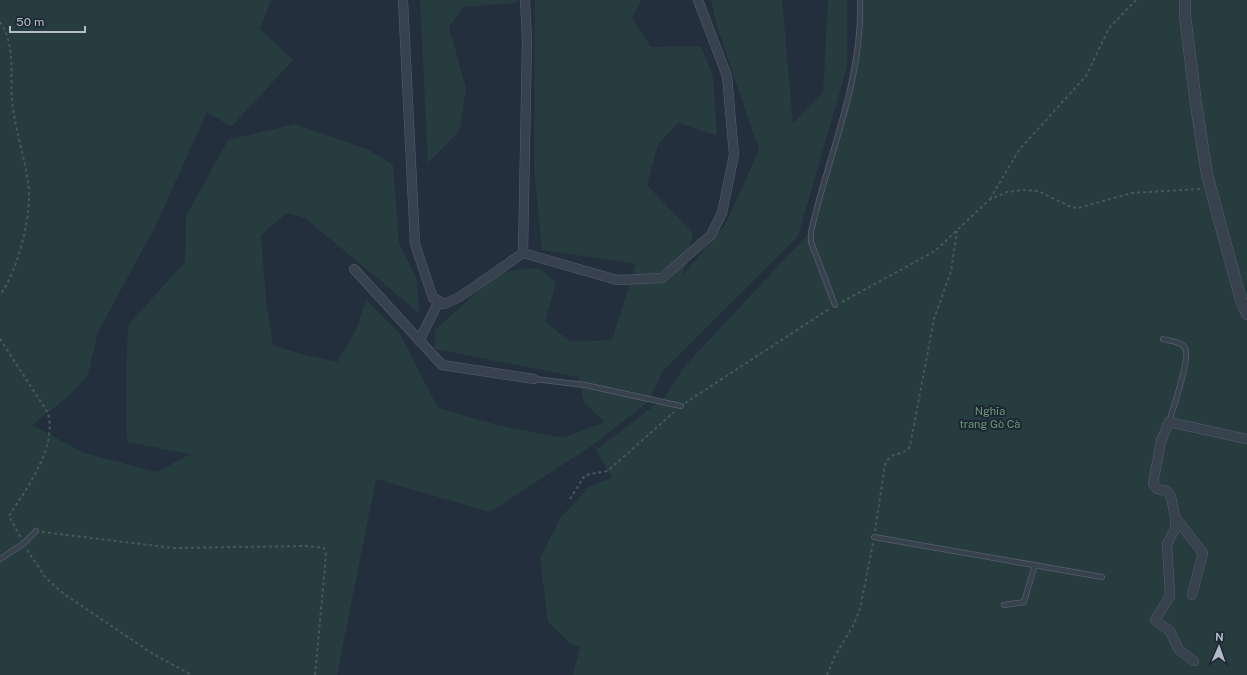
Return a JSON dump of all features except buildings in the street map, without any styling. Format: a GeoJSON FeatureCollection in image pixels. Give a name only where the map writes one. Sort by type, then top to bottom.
{"type":"FeatureCollection","features":[{"type":"Feature","properties":{"kind":"street"},"geometry":{"type":"LineString","coordinates":[[403,0],[415,244],[433,298],[444,304],[458,298],[523,253]]}},
{"type":"Feature","properties":{"kind":"street"},"geometry":{"type":"LineString","coordinates":[[523,253],[526,40],[525,0]]}},
{"type":"Feature","properties":{"kind":"street"},"geometry":{"type":"LineString","coordinates":[[523,253],[617,280],[662,278],[711,236],[722,213],[734,155],[728,76],[698,0]]}},
{"type":"Feature","properties":{"kind":"street"},"geometry":{"type":"LineString","coordinates":[[1185,0],[1185,16],[1196,104],[1207,175],[1241,300],[1247,314]]}},
{"type":"Feature","properties":{"kind":"street"},"geometry":{"type":"LineString","coordinates":[[354,269],[442,365],[534,379]]}},
{"type":"Feature","properties":{"kind":"street"},"geometry":{"type":"LineString","coordinates":[[420,341],[439,302]]}},
{"type":"Feature","properties":{"kind":"street"},"geometry":{"type":"LineString","coordinates":[[1194,661],[1179,650],[1170,631],[1154,620],[1170,596],[1167,544],[1175,529],[1176,517],[1171,497],[1167,491],[1157,488],[1153,484],[1161,441],[1169,422],[1247,439]]}},
{"type":"Feature","properties":{"kind":"street"},"geometry":{"type":"LineString","coordinates":[[1176,517],[1203,553],[1192,595]]}},
{"type":"Feature","properties":{"kind":"lane"},"geometry":{"type":"LineString","coordinates":[[835,305],[812,242],[811,232],[846,110],[854,66],[860,0]]}},
{"type":"Feature","properties":{"kind":"lane"},"geometry":{"type":"LineString","coordinates":[[1163,339],[1181,344],[1186,348],[1187,353],[1186,366],[1169,422]]}},
{"type":"Feature","properties":{"kind":"lane"},"geometry":{"type":"LineString","coordinates":[[534,379],[585,385],[681,406]]}},
{"type":"Feature","properties":{"kind":"lane"},"geometry":{"type":"LineString","coordinates":[[0,559],[22,544],[36,531]]}},
{"type":"Feature","properties":{"kind":"lane"},"geometry":{"type":"LineString","coordinates":[[874,537],[1102,577]]}},
{"type":"Feature","properties":{"kind":"lane"},"geometry":{"type":"LineString","coordinates":[[1004,605],[1024,602],[1035,565]]}},
{"type":"Feature","properties":{"kind":"path"},"geometry":{"type":"LineString","coordinates":[[570,499],[585,475],[607,471],[681,406],[835,305],[935,251],[989,200],[1019,150],[1086,76],[1109,28],[1136,0]]}},
{"type":"Feature","properties":{"kind":"path"},"geometry":{"type":"LineString","coordinates":[[0,22],[8,38],[11,50],[10,84],[14,115],[28,184],[25,234],[9,284],[0,295]]}},
{"type":"Feature","properties":{"kind":"path"},"geometry":{"type":"LineString","coordinates":[[989,200],[1007,192],[1023,190],[1038,191],[1071,207],[1078,208],[1132,193],[1211,188]]}},
{"type":"Feature","properties":{"kind":"path"},"geometry":{"type":"LineString","coordinates":[[827,675],[834,656],[853,626],[860,609],[887,458],[891,455],[904,452],[910,446],[934,319],[951,271],[957,230]]}},
{"type":"Feature","properties":{"kind":"path"},"geometry":{"type":"LineString","coordinates":[[0,339],[48,413],[50,422],[49,440],[32,480],[8,516],[19,531],[22,544],[46,578],[64,594],[152,654],[192,675]]}},
{"type":"Feature","properties":{"kind":"path"},"geometry":{"type":"LineString","coordinates":[[36,531],[174,548],[306,546],[324,548],[326,555],[315,675]]}},
{"type":"Feature","properties":{"kind":"green space"},"geometry":{"type":"Polygon","coordinates":[[[0,0],[271,0],[260,29],[293,60],[231,127],[207,112],[155,227],[98,332],[88,375],[69,396],[32,425],[84,453],[157,472],[190,454],[127,442],[126,384],[128,325],[185,262],[186,216],[228,140],[295,124],[369,150],[393,165],[399,243],[417,280],[419,313],[305,218],[287,213],[261,235],[266,300],[273,345],[301,354],[337,362],[357,328],[366,300],[400,334],[438,408],[497,425],[563,438],[605,422],[584,403],[578,377],[435,349],[435,330],[499,272],[539,268],[556,282],[545,322],[571,342],[612,340],[636,264],[542,250],[534,168],[535,0],[641,0],[632,18],[651,47],[701,46],[713,77],[717,136],[678,123],[658,144],[647,185],[693,233],[683,275],[725,225],[759,150],[716,23],[711,0],[782,0],[793,124],[823,92],[828,0],[847,0],[847,67],[798,236],[663,371],[648,402],[590,447],[490,512],[376,479],[337,675],[0,675],[0,0]]]}},
{"type":"Feature","properties":{"kind":"green space"},"geometry":{"type":"Polygon","coordinates":[[[420,0],[517,0],[517,3],[463,7],[449,27],[466,88],[460,130],[428,163],[420,0]]]}},
{"type":"Feature","properties":{"kind":"green space","name":"Nghĩa trang Gò Cà"},"geometry":{"type":"Polygon","coordinates":[[[863,0],[1247,0],[1247,675],[573,675],[580,647],[571,644],[548,622],[540,558],[561,517],[589,487],[612,478],[596,450],[665,397],[684,367],[807,235],[842,114],[863,0]]]}}]}
